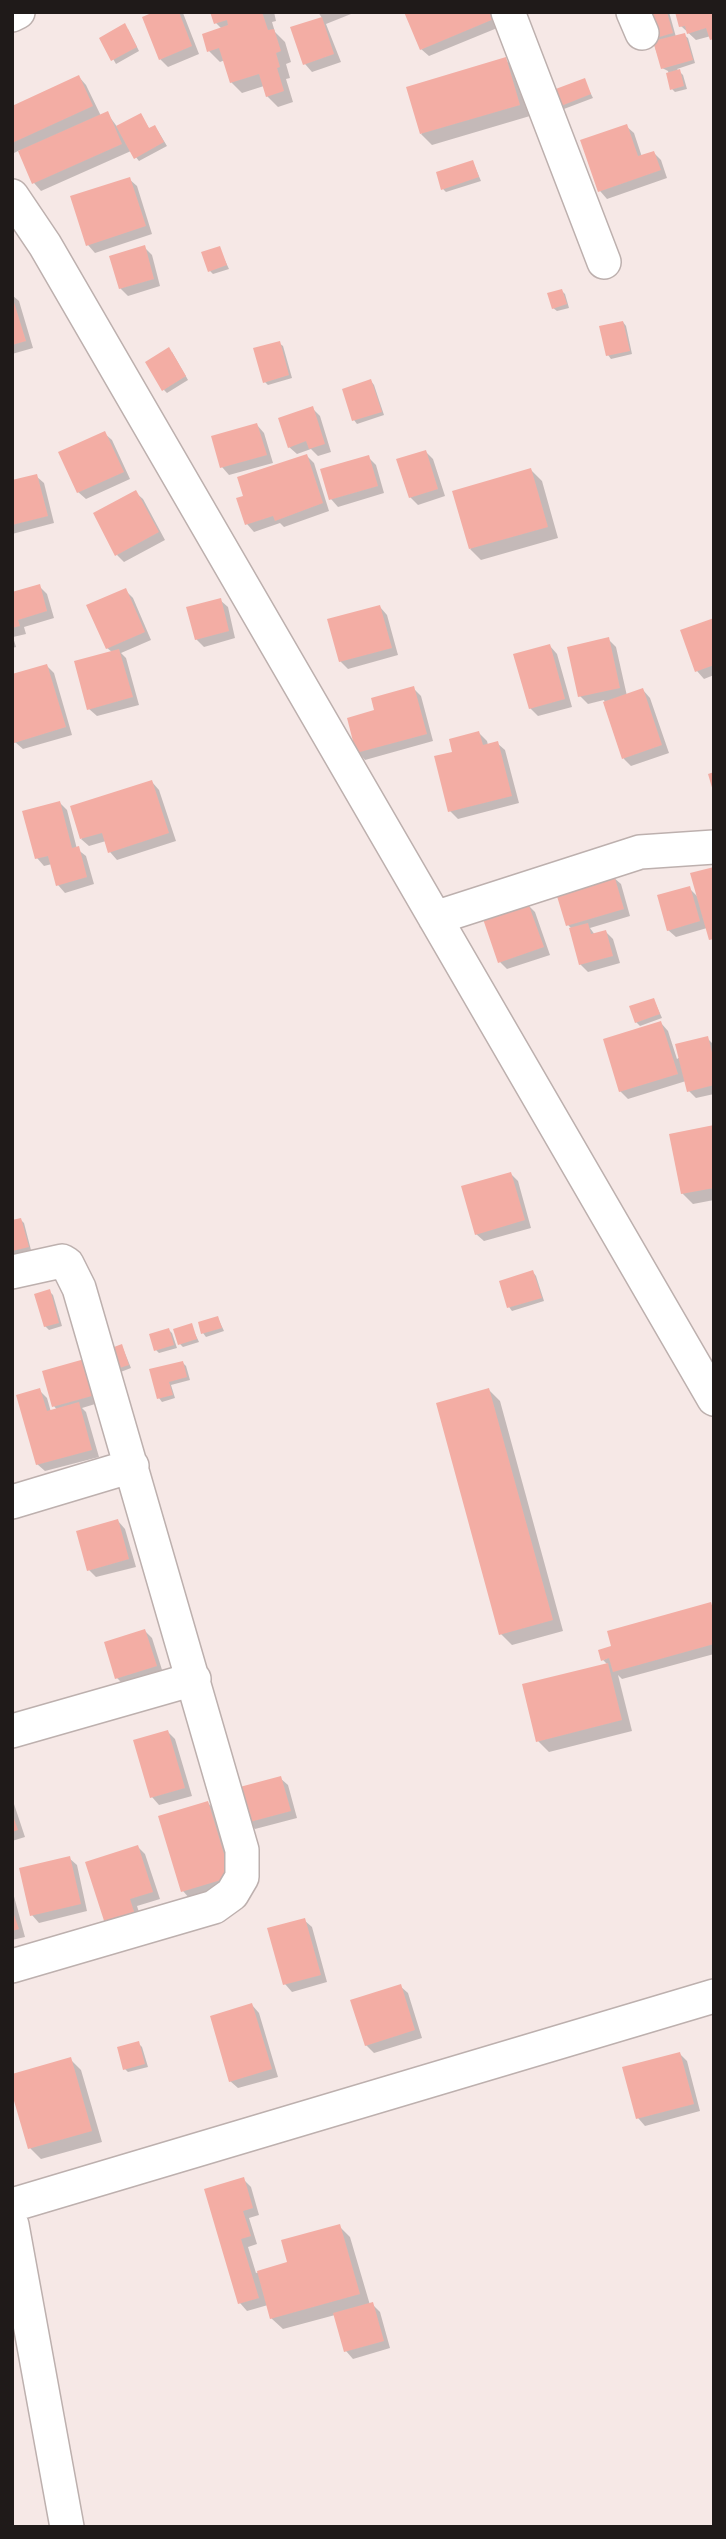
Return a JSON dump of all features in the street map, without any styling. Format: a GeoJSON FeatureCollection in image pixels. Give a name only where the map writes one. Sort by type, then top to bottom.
{"type":"FeatureCollection","features":[{"type":"Feature","properties":{"kind":"street"},"geometry":{"type":"LineString","coordinates":[[12,15],[18,12]]}},
{"type":"Feature","properties":{"kind":"street"},"geometry":{"type":"LineString","coordinates":[[508,12],[604,262]]}},
{"type":"Feature","properties":{"kind":"street"},"geometry":{"type":"LineString","coordinates":[[12,196],[45,245],[714,1399]]}},
{"type":"Feature","properties":{"kind":"street"},"geometry":{"type":"LineString","coordinates":[[435,918],[640,852],[714,847]]}},
{"type":"Feature","properties":{"kind":"street"},"geometry":{"type":"LineString","coordinates":[[12,1272],[62,1261],[67,1264],[79,1288],[242,1850],[242,1877],[233,1894],[214,1907],[12,1966]]}},
{"type":"Feature","properties":{"kind":"street"},"geometry":{"type":"LineString","coordinates":[[12,1502],[132,1466]]}},
{"type":"Feature","properties":{"kind":"street"},"geometry":{"type":"LineString","coordinates":[[12,1731],[194,1679]]}},
{"type":"Feature","properties":{"kind":"street"},"geometry":{"type":"LineString","coordinates":[[12,2205],[714,1996]]}},
{"type":"Feature","properties":{"kind":"street"},"geometry":{"type":"LineString","coordinates":[[12,2225],[67,2527]]}},
{"type":"Feature","properties":{"kind":"building"},"geometry":{"type":"Polygon","coordinates":[[[154,12],[179,12],[192,46],[159,60],[142,17],[154,12]]]}},
{"type":"Feature","properties":{"kind":"building"},"geometry":{"type":"Polygon","coordinates":[[[210,12],[262,12],[268,30],[274,29],[281,51],[276,53],[280,67],[277,68],[284,91],[266,97],[259,74],[230,83],[219,48],[207,52],[202,34],[228,25],[227,20],[214,24],[210,12]]]}},
{"type":"Feature","properties":{"kind":"building"},"geometry":{"type":"Polygon","coordinates":[[[404,12],[499,12],[501,16],[420,50],[404,12]]]}},
{"type":"Feature","properties":{"kind":"building"},"geometry":{"type":"Polygon","coordinates":[[[641,12],[667,12],[673,33],[649,40],[641,12]]]}},
{"type":"Feature","properties":{"kind":"building"},"geometry":{"type":"Polygon","coordinates":[[[675,12],[714,12],[714,39],[710,40],[706,28],[687,34],[685,26],[679,27],[675,12]]]}},
{"type":"Feature","properties":{"kind":"building"},"geometry":{"type":"Polygon","coordinates":[[[322,17],[334,54],[303,65],[290,27],[322,17]]]}},
{"type":"Feature","properties":{"kind":"building"},"geometry":{"type":"Polygon","coordinates":[[[125,23],[137,47],[111,61],[99,38],[125,23]]]}},
{"type":"Feature","properties":{"kind":"building"},"geometry":{"type":"Polygon","coordinates":[[[685,33],[693,60],[661,69],[653,41],[685,33]]]}},
{"type":"Feature","properties":{"kind":"building"},"geometry":{"type":"Polygon","coordinates":[[[506,57],[520,105],[420,134],[406,87],[506,57]]]}},
{"type":"Feature","properties":{"kind":"building"},"geometry":{"type":"Polygon","coordinates":[[[680,69],[684,86],[670,90],[666,73],[680,69]]]}},
{"type":"Feature","properties":{"kind":"building"},"geometry":{"type":"Polygon","coordinates":[[[79,75],[93,106],[12,143],[12,106],[79,75]]]}},
{"type":"Feature","properties":{"kind":"building"},"geometry":{"type":"Polygon","coordinates":[[[585,78],[591,94],[551,110],[545,93],[585,78]]]}},
{"type":"Feature","properties":{"kind":"building"},"geometry":{"type":"Polygon","coordinates":[[[108,111],[122,144],[32,184],[18,151],[108,111]]]}},
{"type":"Feature","properties":{"kind":"building"},"geometry":{"type":"Polygon","coordinates":[[[141,113],[149,128],[155,125],[164,142],[134,159],[116,126],[141,113]]]}},
{"type":"Feature","properties":{"kind":"building"},"geometry":{"type":"Polygon","coordinates":[[[627,124],[638,156],[654,151],[661,170],[598,192],[580,140],[627,124]]]}},
{"type":"Feature","properties":{"kind":"building"},"geometry":{"type":"Polygon","coordinates":[[[473,160],[479,177],[441,190],[436,172],[473,160]]]}},
{"type":"Feature","properties":{"kind":"building"},"geometry":{"type":"Polygon","coordinates":[[[130,177],[146,226],[86,246],[70,196],[130,177]]]}},
{"type":"Feature","properties":{"kind":"building"},"geometry":{"type":"Polygon","coordinates":[[[145,245],[154,279],[119,289],[109,256],[145,245]]]}},
{"type":"Feature","properties":{"kind":"building"},"geometry":{"type":"Polygon","coordinates":[[[220,246],[227,265],[208,272],[201,252],[220,246]]]}},
{"type":"Feature","properties":{"kind":"building"},"geometry":{"type":"Polygon","coordinates":[[[562,289],[567,304],[552,309],[547,293],[562,289]]]}},
{"type":"Feature","properties":{"kind":"building"},"geometry":{"type":"Polygon","coordinates":[[[12,296],[26,341],[12,345],[12,296]]]}},
{"type":"Feature","properties":{"kind":"building"},"geometry":{"type":"Polygon","coordinates":[[[623,321],[630,351],[606,356],[599,326],[623,321]]]}},
{"type":"Feature","properties":{"kind":"building"},"geometry":{"type":"Polygon","coordinates":[[[280,341],[289,375],[263,383],[253,348],[280,341]]]}},
{"type":"Feature","properties":{"kind":"building"},"geometry":{"type":"Polygon","coordinates":[[[169,347],[186,376],[162,391],[145,362],[169,347]]]}},
{"type":"Feature","properties":{"kind":"building"},"geometry":{"type":"Polygon","coordinates":[[[371,379],[382,412],[352,421],[342,389],[371,379]]]}},
{"type":"Feature","properties":{"kind":"building"},"geometry":{"type":"Polygon","coordinates":[[[313,406],[325,444],[309,449],[306,441],[288,448],[278,418],[313,406]]]}},
{"type":"Feature","properties":{"kind":"building"},"geometry":{"type":"Polygon","coordinates":[[[257,423],[267,455],[220,468],[211,436],[257,423]]]}},
{"type":"Feature","properties":{"kind":"building"},"geometry":{"type":"Polygon","coordinates":[[[105,431],[124,472],[77,493],[58,452],[105,431]]]}},
{"type":"Feature","properties":{"kind":"building"},"geometry":{"type":"Polygon","coordinates":[[[426,450],[438,489],[409,498],[396,459],[426,450]]]}},
{"type":"Feature","properties":{"kind":"building"},"geometry":{"type":"Polygon","coordinates":[[[307,454],[323,503],[275,521],[273,516],[245,525],[236,498],[243,496],[237,477],[307,454]]]}},
{"type":"Feature","properties":{"kind":"building"},"geometry":{"type":"Polygon","coordinates":[[[369,455],[378,486],[329,500],[320,469],[369,455]]]}},
{"type":"Feature","properties":{"kind":"building"},"geometry":{"type":"Polygon","coordinates":[[[531,468],[548,527],[469,549],[452,491],[531,468]]]}},
{"type":"Feature","properties":{"kind":"building"},"geometry":{"type":"Polygon","coordinates":[[[37,474],[48,516],[12,525],[12,480],[37,474]]]}},
{"type":"Feature","properties":{"kind":"building"},"geometry":{"type":"Polygon","coordinates":[[[136,490],[159,532],[115,556],[93,513],[136,490]]]}},
{"type":"Feature","properties":{"kind":"building"},"geometry":{"type":"Polygon","coordinates":[[[40,584],[47,611],[18,620],[20,626],[12,628],[12,592],[40,584]]]}},
{"type":"Feature","properties":{"kind":"building"},"geometry":{"type":"Polygon","coordinates":[[[126,588],[145,632],[106,649],[86,605],[126,588]]]}},
{"type":"Feature","properties":{"kind":"building"},"geometry":{"type":"Polygon","coordinates":[[[221,598],[229,631],[195,640],[186,607],[221,598]]]}},
{"type":"Feature","properties":{"kind":"building"},"geometry":{"type":"Polygon","coordinates":[[[380,605],[392,648],[339,662],[327,619],[380,605]]]}},
{"type":"Feature","properties":{"kind":"building"},"geometry":{"type":"Polygon","coordinates":[[[714,618],[714,665],[695,672],[680,630],[714,618]]]}},
{"type":"Feature","properties":{"kind":"building"},"geometry":{"type":"Polygon","coordinates":[[[609,637],[620,688],[578,697],[567,647],[609,637]]]}},
{"type":"Feature","properties":{"kind":"building"},"geometry":{"type":"Polygon","coordinates":[[[550,644],[565,699],[529,709],[513,654],[550,644]]]}},
{"type":"Feature","properties":{"kind":"building"},"geometry":{"type":"Polygon","coordinates":[[[119,649],[133,697],[87,710],[74,661],[119,649]]]}},
{"type":"Feature","properties":{"kind":"building"},"geometry":{"type":"Polygon","coordinates":[[[47,664],[66,727],[14,743],[12,674],[47,664]]]}},
{"type":"Feature","properties":{"kind":"building"},"geometry":{"type":"Polygon","coordinates":[[[414,686],[427,734],[356,753],[347,718],[374,710],[371,698],[414,686]]]}},
{"type":"Feature","properties":{"kind":"building"},"geometry":{"type":"Polygon","coordinates":[[[643,688],[662,745],[622,759],[603,702],[643,688]]]}},
{"type":"Feature","properties":{"kind":"building"},"geometry":{"type":"Polygon","coordinates":[[[479,731],[483,745],[498,741],[512,796],[448,812],[434,756],[452,752],[449,739],[479,731]]]}},
{"type":"Feature","properties":{"kind":"building"},"geometry":{"type":"Polygon","coordinates":[[[714,772],[714,791],[713,791],[708,774],[714,772]]]}},
{"type":"Feature","properties":{"kind":"building"},"geometry":{"type":"Polygon","coordinates":[[[152,780],[169,833],[108,853],[102,833],[80,839],[70,806],[152,780]]]}},
{"type":"Feature","properties":{"kind":"building"},"geometry":{"type":"Polygon","coordinates":[[[60,801],[72,848],[79,846],[87,877],[56,886],[48,856],[35,859],[22,811],[60,801]]]}},
{"type":"Feature","properties":{"kind":"building"},"geometry":{"type":"Polygon","coordinates":[[[714,867],[714,939],[709,940],[690,873],[714,867]]]}},
{"type":"Feature","properties":{"kind":"building"},"geometry":{"type":"Polygon","coordinates":[[[614,875],[624,909],[566,926],[556,893],[614,875]]]}},
{"type":"Feature","properties":{"kind":"building"},"geometry":{"type":"Polygon","coordinates":[[[690,886],[700,921],[667,931],[657,895],[690,886]]]}},
{"type":"Feature","properties":{"kind":"building"},"geometry":{"type":"Polygon","coordinates":[[[528,903],[544,947],[498,963],[483,919],[528,903]]]}},
{"type":"Feature","properties":{"kind":"building"},"geometry":{"type":"Polygon","coordinates":[[[588,923],[591,934],[606,930],[613,956],[579,965],[569,928],[588,923]]]}},
{"type":"Feature","properties":{"kind":"building"},"geometry":{"type":"Polygon","coordinates":[[[654,998],[660,1014],[635,1023],[629,1006],[654,998]]]}},
{"type":"Feature","properties":{"kind":"building"},"geometry":{"type":"Polygon","coordinates":[[[661,1021],[678,1074],[619,1092],[603,1039],[661,1021]]]}},
{"type":"Feature","properties":{"kind":"building"},"geometry":{"type":"Polygon","coordinates":[[[708,1036],[714,1061],[714,1085],[687,1092],[675,1044],[708,1036]]]}},
{"type":"Feature","properties":{"kind":"building"},"geometry":{"type":"Polygon","coordinates":[[[714,1125],[714,1188],[681,1194],[669,1134],[714,1125]]]}},
{"type":"Feature","properties":{"kind":"building"},"geometry":{"type":"Polygon","coordinates":[[[511,1172],[525,1220],[475,1235],[461,1186],[511,1172]]]}},
{"type":"Feature","properties":{"kind":"building"},"geometry":{"type":"Polygon","coordinates":[[[21,1218],[29,1247],[12,1251],[12,1220],[21,1218]]]}},
{"type":"Feature","properties":{"kind":"building"},"geometry":{"type":"Polygon","coordinates":[[[533,1270],[542,1298],[507,1308],[499,1281],[533,1270]]]}},
{"type":"Feature","properties":{"kind":"building"},"geometry":{"type":"Polygon","coordinates":[[[50,1289],[59,1323],[44,1327],[34,1294],[50,1289]]]}},
{"type":"Feature","properties":{"kind":"building"},"geometry":{"type":"Polygon","coordinates":[[[218,1316],[222,1328],[201,1334],[198,1322],[218,1316]]]}},
{"type":"Feature","properties":{"kind":"building"},"geometry":{"type":"Polygon","coordinates":[[[192,1323],[197,1339],[178,1345],[173,1329],[192,1323]]]}},
{"type":"Feature","properties":{"kind":"building"},"geometry":{"type":"Polygon","coordinates":[[[169,1328],[174,1345],[154,1351],[149,1334],[169,1328]]]}},
{"type":"Feature","properties":{"kind":"building"},"geometry":{"type":"Polygon","coordinates":[[[122,1344],[129,1365],[113,1370],[106,1350],[122,1344]]]}},
{"type":"Feature","properties":{"kind":"building"},"geometry":{"type":"Polygon","coordinates":[[[88,1358],[99,1394],[52,1407],[42,1371],[88,1358]]]}},
{"type":"Feature","properties":{"kind":"building"},"geometry":{"type":"Polygon","coordinates":[[[183,1361],[187,1377],[169,1382],[173,1395],[157,1399],[149,1369],[183,1361]]]}},
{"type":"Feature","properties":{"kind":"building"},"geometry":{"type":"Polygon","coordinates":[[[40,1388],[47,1411],[79,1402],[92,1450],[36,1465],[16,1395],[40,1388]]]}},
{"type":"Feature","properties":{"kind":"building"},"geometry":{"type":"Polygon","coordinates":[[[489,1388],[553,1620],[499,1635],[436,1403],[489,1388]]]}},
{"type":"Feature","properties":{"kind":"building"},"geometry":{"type":"Polygon","coordinates":[[[118,1519],[129,1559],[87,1571],[76,1531],[118,1519]]]}},
{"type":"Feature","properties":{"kind":"building"},"geometry":{"type":"Polygon","coordinates":[[[711,1602],[714,1613],[714,1644],[613,1672],[609,1658],[601,1661],[598,1650],[611,1646],[607,1631],[711,1602]]]}},
{"type":"Feature","properties":{"kind":"building"},"geometry":{"type":"Polygon","coordinates":[[[145,1629],[157,1666],[115,1679],[104,1642],[145,1629]]]}},
{"type":"Feature","properties":{"kind":"building"},"geometry":{"type":"Polygon","coordinates":[[[608,1663],[622,1720],[536,1742],[522,1684],[608,1663]]]}},
{"type":"Feature","properties":{"kind":"building"},"geometry":{"type":"Polygon","coordinates":[[[168,1730],[185,1788],[150,1798],[133,1740],[168,1730]]]}},
{"type":"Feature","properties":{"kind":"building"},"geometry":{"type":"Polygon","coordinates":[[[281,1776],[291,1811],[246,1823],[236,1788],[281,1776]]]}},
{"type":"Feature","properties":{"kind":"building"},"geometry":{"type":"Polygon","coordinates":[[[208,1801],[231,1877],[181,1892],[158,1816],[208,1801]]]}},
{"type":"Feature","properties":{"kind":"building"},"geometry":{"type":"Polygon","coordinates":[[[12,1813],[18,1830],[12,1832],[12,1813]]]}},
{"type":"Feature","properties":{"kind":"building"},"geometry":{"type":"Polygon","coordinates":[[[138,1845],[153,1892],[130,1899],[137,1921],[107,1930],[85,1862],[138,1845]]]}},
{"type":"Feature","properties":{"kind":"building"},"geometry":{"type":"Polygon","coordinates":[[[70,1856],[81,1904],[30,1916],[19,1868],[70,1856]]]}},
{"type":"Feature","properties":{"kind":"building"},"geometry":{"type":"Polygon","coordinates":[[[12,1909],[19,1929],[12,1931],[12,1909]]]}},
{"type":"Feature","properties":{"kind":"building"},"geometry":{"type":"Polygon","coordinates":[[[305,1918],[321,1975],[283,1985],[267,1928],[305,1918]]]}},
{"type":"Feature","properties":{"kind":"building"},"geometry":{"type":"Polygon","coordinates":[[[401,1984],[415,2030],[365,2046],[350,2000],[401,1984]]]}},
{"type":"Feature","properties":{"kind":"building"},"geometry":{"type":"Polygon","coordinates":[[[252,2003],[272,2069],[229,2082],[210,2016],[252,2003]]]}},
{"type":"Feature","properties":{"kind":"building"},"geometry":{"type":"Polygon","coordinates":[[[139,2041],[145,2064],[123,2070],[117,2047],[139,2041]]]}},
{"type":"Feature","properties":{"kind":"building"},"geometry":{"type":"Polygon","coordinates":[[[680,2052],[694,2104],[636,2119],[622,2067],[680,2052]]]}},
{"type":"Feature","properties":{"kind":"building"},"geometry":{"type":"Polygon","coordinates":[[[71,2057],[92,2131],[28,2149],[12,2094],[12,2074],[71,2057]]]}},
{"type":"Feature","properties":{"kind":"building"},"geometry":{"type":"Polygon","coordinates":[[[244,2177],[253,2208],[243,2211],[251,2236],[241,2239],[259,2298],[238,2304],[204,2189],[244,2177]]]}},
{"type":"Feature","properties":{"kind":"building"},"geometry":{"type":"Polygon","coordinates":[[[340,2224],[360,2294],[270,2319],[257,2271],[287,2262],[281,2240],[340,2224]]]}},
{"type":"Feature","properties":{"kind":"building"},"geometry":{"type":"Polygon","coordinates":[[[373,2302],[384,2341],[344,2352],[333,2313],[373,2302]]]}}]}
